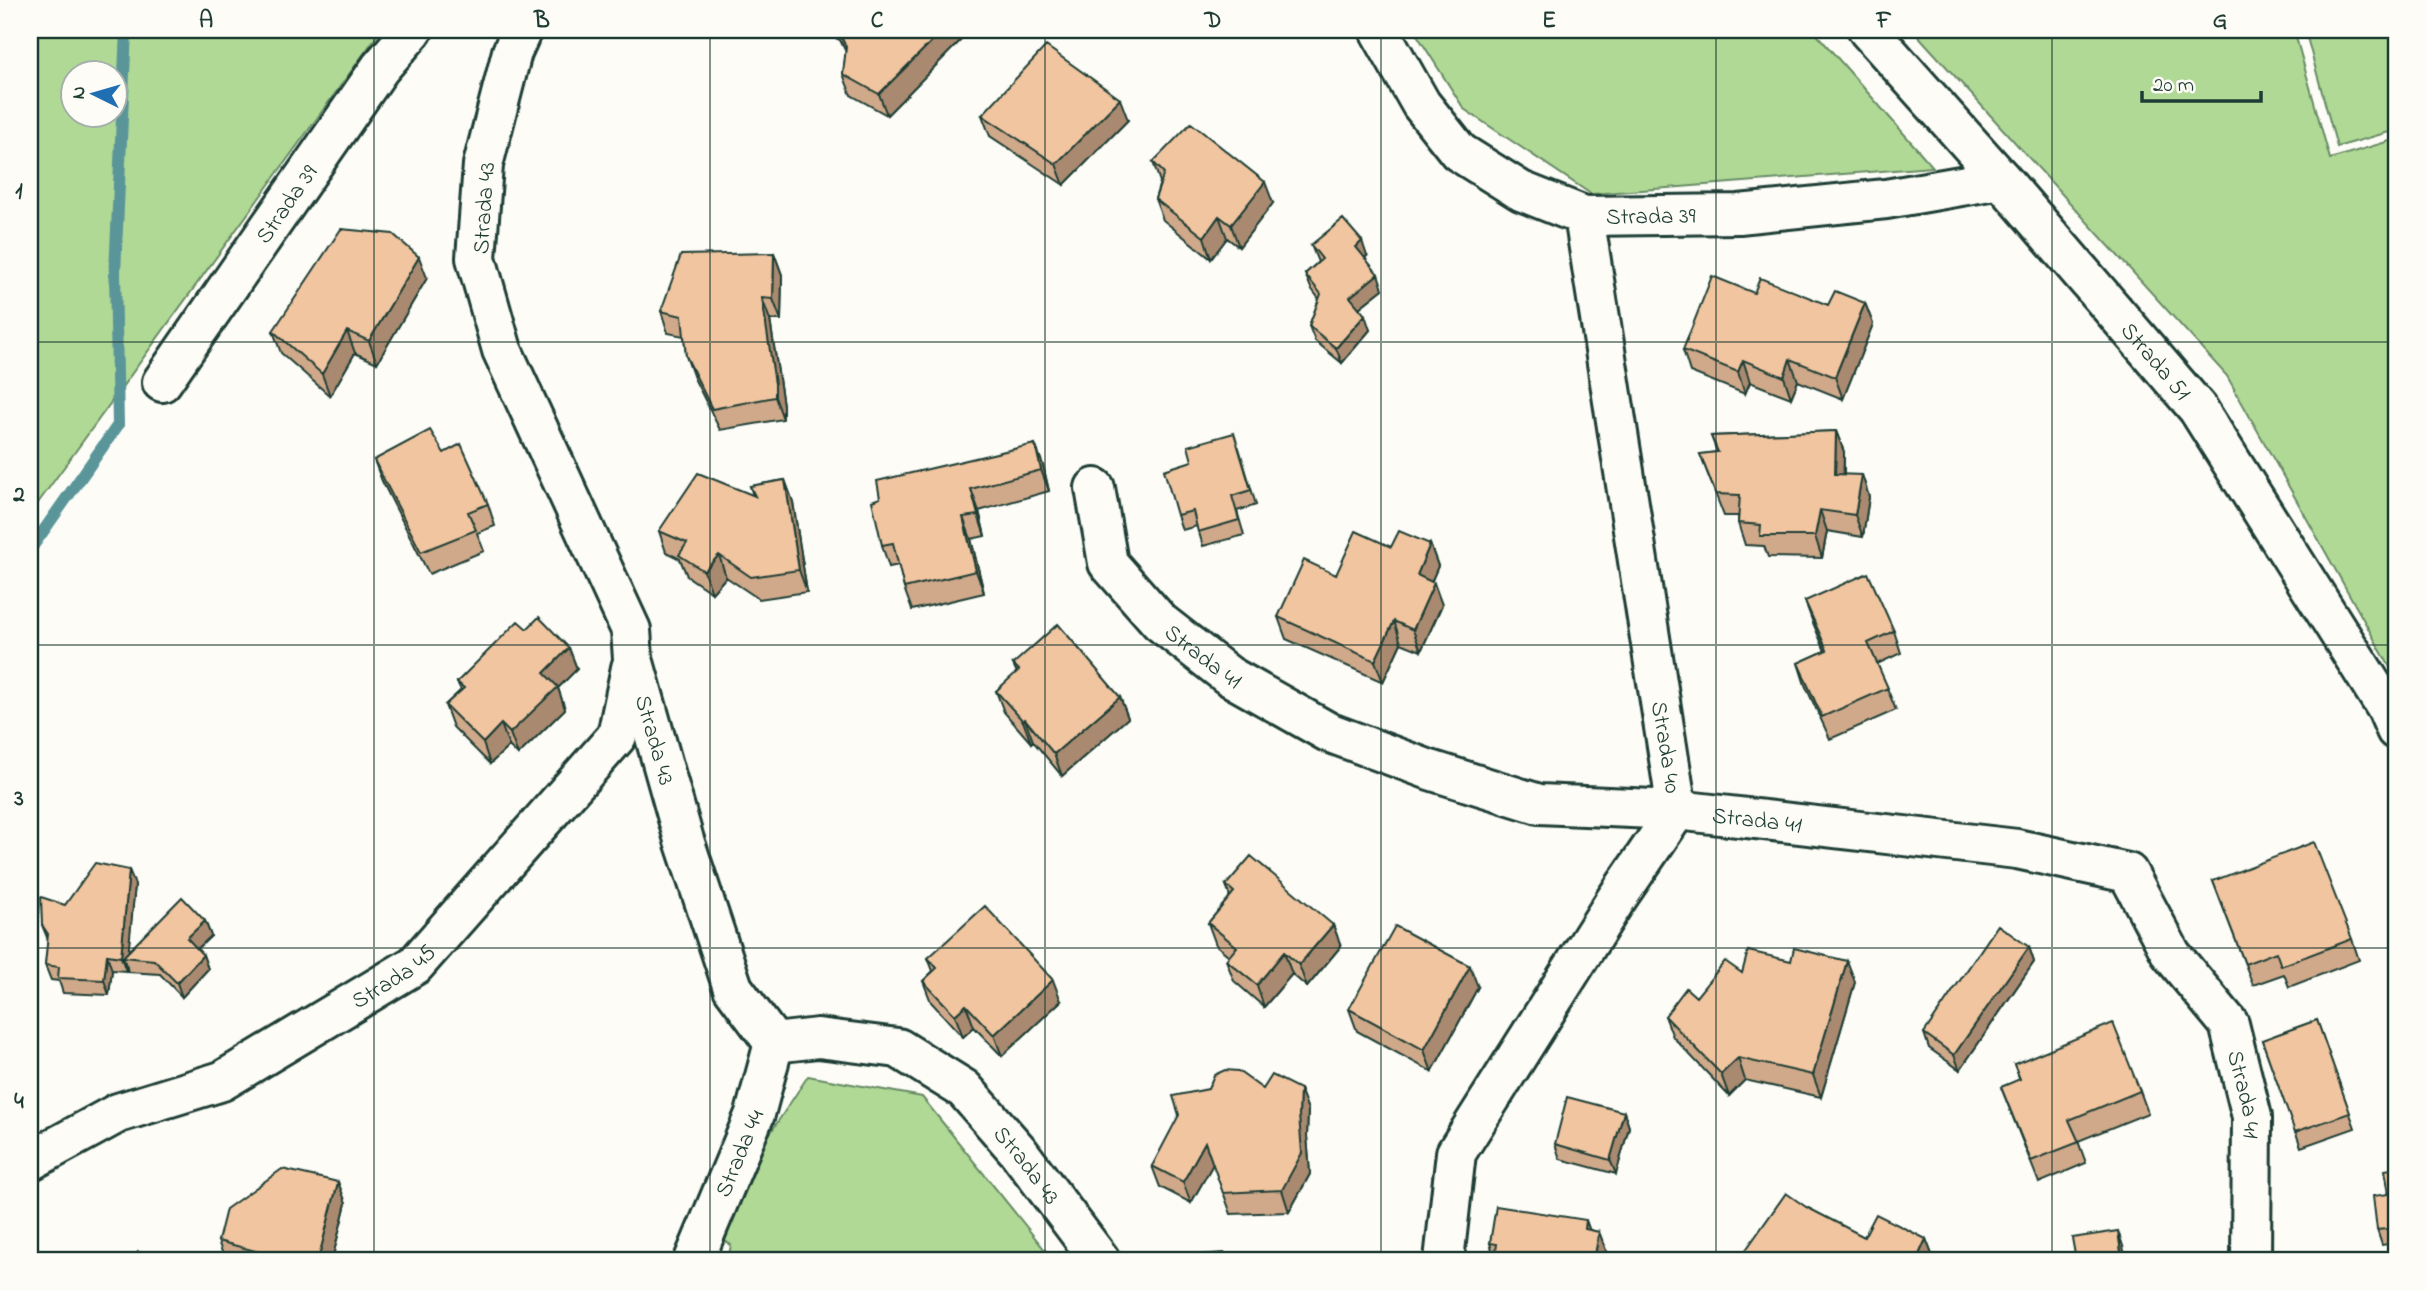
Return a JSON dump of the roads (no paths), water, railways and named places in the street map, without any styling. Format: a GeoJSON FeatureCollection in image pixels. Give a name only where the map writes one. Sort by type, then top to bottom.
{"type":"FeatureCollection","features":[{"type":"Feature","properties":{"kind":"street","name":"Strada 39"},"geometry":{"type":"LineString","coordinates":[[162,382],[380,68],[413,30]]}},
{"type":"Feature","properties":{"kind":"street","name":"Strada 43"},"geometry":{"type":"LineString","coordinates":[[522,30],[512,52],[483,164],[477,258],[502,350],[631,630],[633,659],[684,840],[733,988],[774,1043],[818,1038],[898,1048],[964,1088],[1018,1151],[1100,1260]]}},
{"type":"Feature","properties":{"kind":"street","name":"Strada 39"},"geometry":{"type":"LineString","coordinates":[[1379,30],[1421,104],[1459,152],[1521,191],[1584,216],[1739,214],[1886,199],[2001,179]]}},
{"type":"Feature","properties":{"kind":"street","name":"Strada 51"},"geometry":{"type":"LineString","coordinates":[[1868,30],[2001,179],[2198,409],[2393,716]]}},
{"type":"Feature","properties":{"kind":"street","name":"Strada 40"},"geometry":{"type":"LineString","coordinates":[[1444,1260],[1456,1153],[1615,901],[1677,810],[1584,216]]}},
{"type":"Feature","properties":{"kind":"street","name":"Strada 41"},"geometry":{"type":"LineString","coordinates":[[1096,488],[1108,563],[1160,622],[1228,676],[1328,732],[1430,770],[1539,804],[1677,810],[2017,849],[2128,873],[2171,954],[2229,1024],[2252,1117],[2251,1260]]}},
{"type":"Feature","properties":{"kind":"street","name":"Strada 45"},"geometry":{"type":"LineString","coordinates":[[30,1161],[118,1114],[222,1081],[415,965],[617,736],[633,659]]}},
{"type":"Feature","properties":{"kind":"street","name":"Strada 44"},"geometry":{"type":"LineString","coordinates":[[694,1260],[755,1114],[774,1043]]}},
{"type":"Feature","properties":{"kind":"waterway"},"geometry":{"type":"LineString","coordinates":[[30,550],[118,425],[115,273],[126,30]]}}]}
